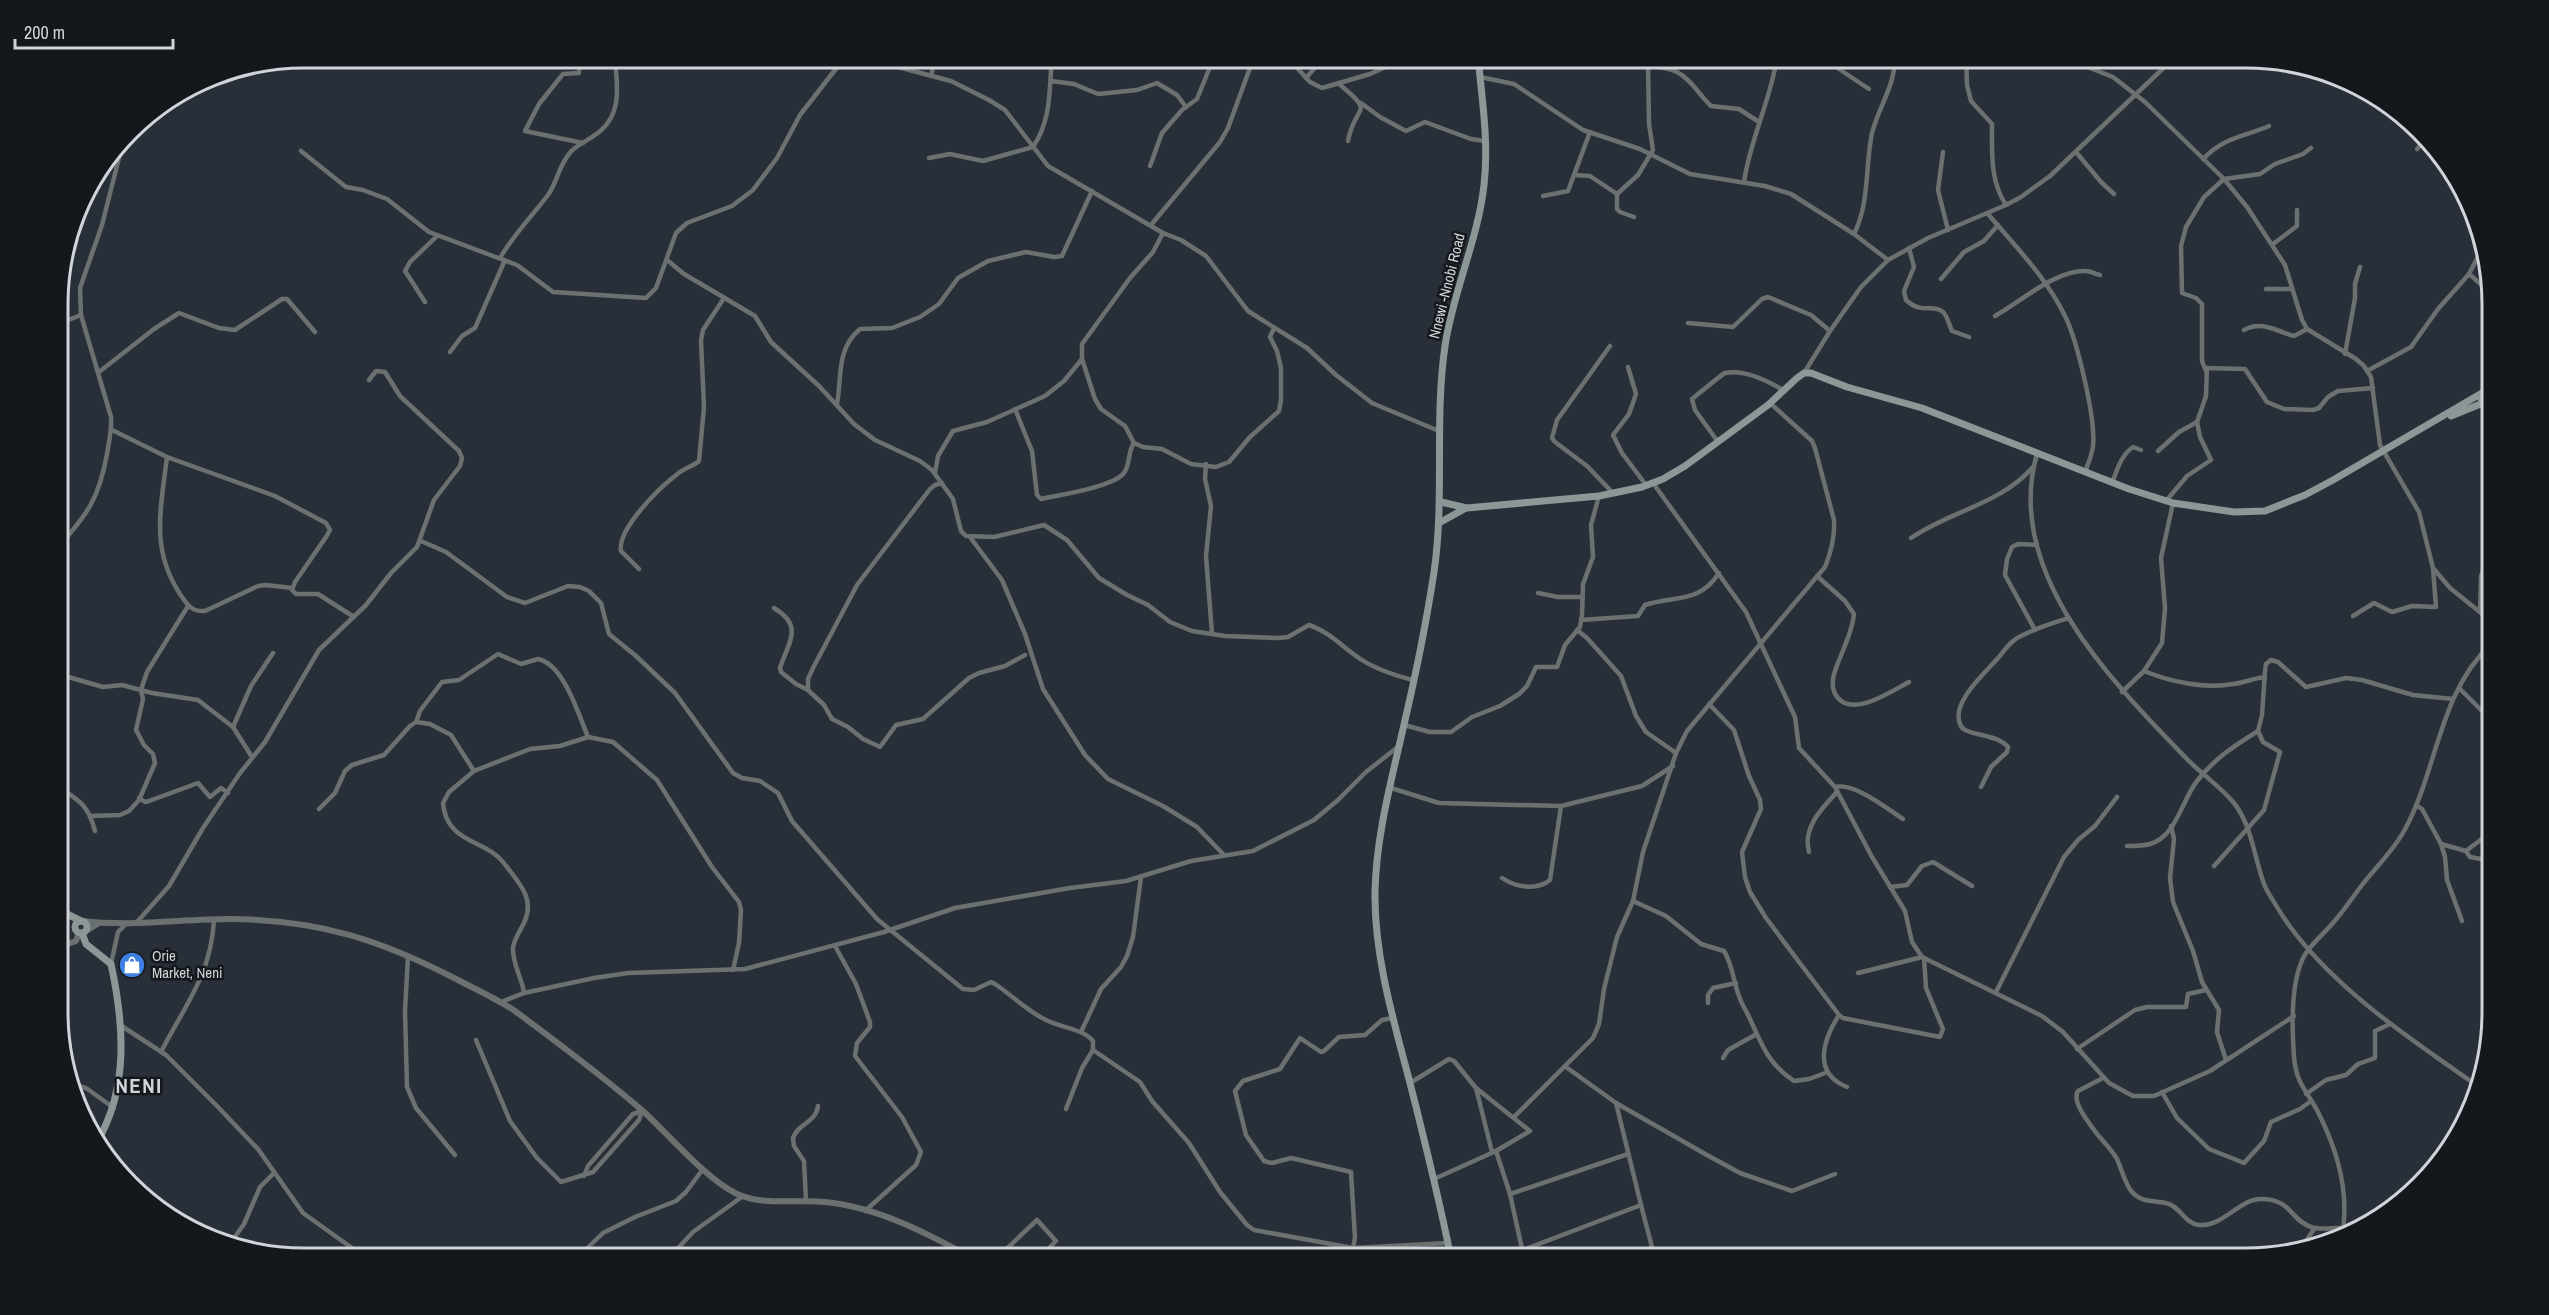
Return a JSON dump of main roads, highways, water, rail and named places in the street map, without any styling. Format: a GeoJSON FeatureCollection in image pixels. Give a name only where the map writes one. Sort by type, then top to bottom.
{"type":"FeatureCollection","features":[{"type":"Feature","properties":{"kind":"main road","name":"Nnewi -Nnobi Road"},"geometry":{"type":"LineString","coordinates":[[1449,1248],[1434,1179],[1392,1017],[1382,962],[1375,896],[1377,861],[1390,788],[1434,573],[1441,502],[1439,431],[1445,344],[1454,302],[1478,222],[1485,184],[1485,141],[1479,68]]}},
{"type":"Feature","properties":{"kind":"main road"},"geometry":{"type":"LineString","coordinates":[[1441,502],[1467,508],[1599,496],[1650,484],[1685,466],[1770,403],[1804,373],[1811,373],[1847,387],[1922,408],[2112,483],[2169,502],[2235,512],[2265,511],[2305,495],[2482,395]]}},
{"type":"Feature","properties":{"kind":"main road"},"geometry":{"type":"LineString","coordinates":[[2432,424],[2482,406]]}},
{"type":"Feature","properties":{"kind":"main road"},"geometry":{"type":"LineString","coordinates":[[1439,523],[1467,508]]}},
{"type":"Feature","properties":{"kind":"main road"},"geometry":{"type":"LineString","coordinates":[[68,915],[87,926],[80,931]]}},
{"type":"Feature","properties":{"kind":"main road"},"geometry":{"type":"LineString","coordinates":[[68,920],[80,931],[86,944],[111,964],[120,1025],[121,1068],[114,1108],[101,1133]]}},
{"type":"Feature","properties":{"kind":"place","name":"Orie Market, Neni"},"geometry":{"type":"Point","coordinates":[132,965]}},
{"type":"Feature","properties":{"kind":"district","name":"NENI"},"geometry":{"type":"Point","coordinates":[139,1086]}}]}
